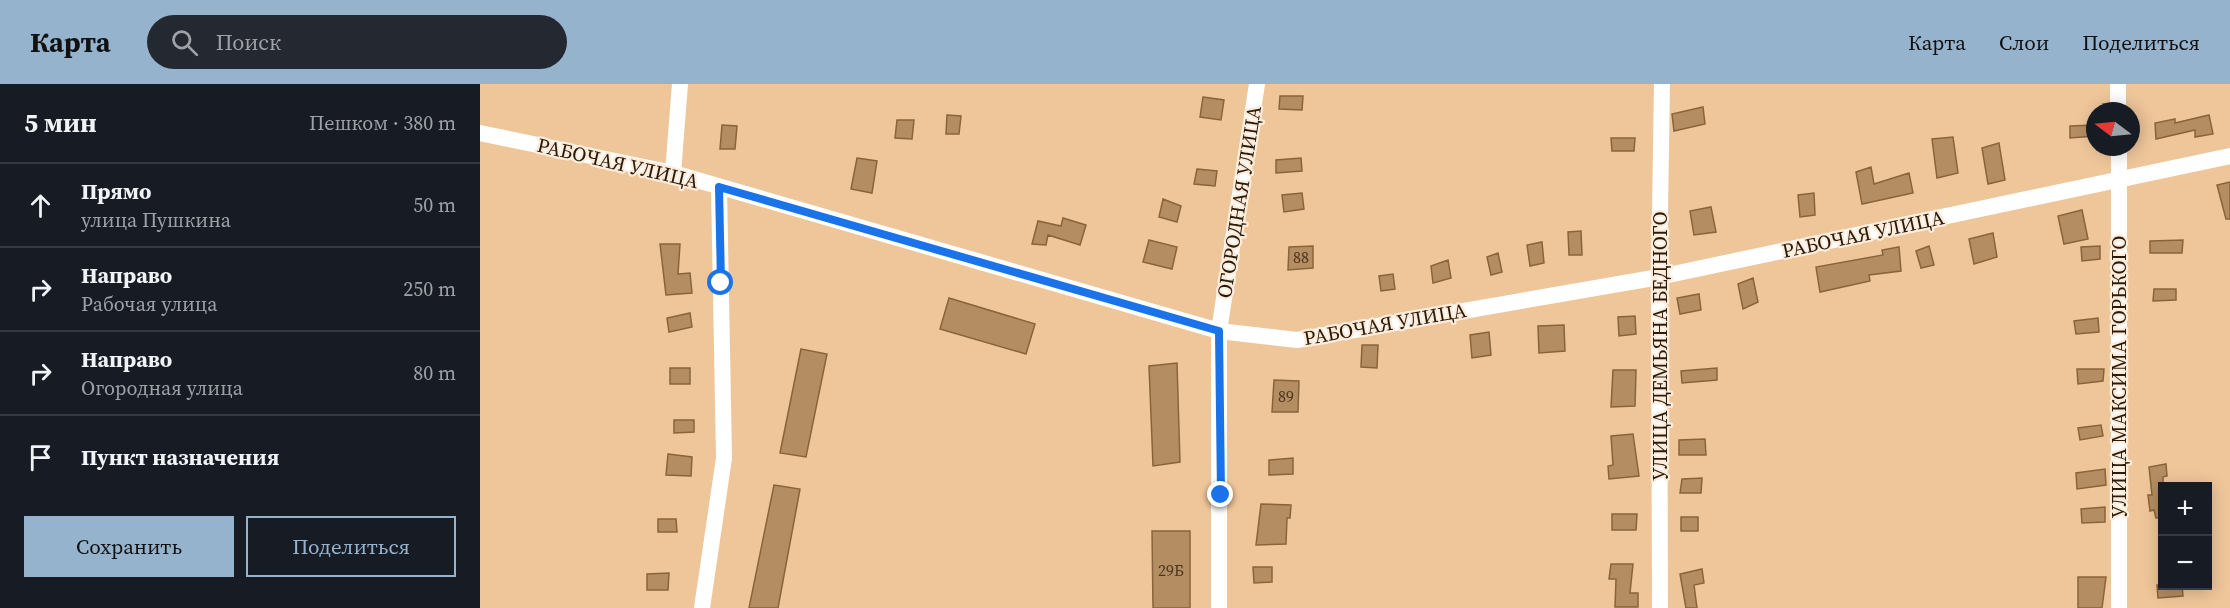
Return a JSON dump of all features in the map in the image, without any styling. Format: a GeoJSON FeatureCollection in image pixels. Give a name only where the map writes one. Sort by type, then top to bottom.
{"type":"FeatureCollection","features":[{"type":"Feature","properties":{"kind":"street"},"geometry":{"type":"LineString","coordinates":[[673,173],[680,84]]}},
{"type":"Feature","properties":{"kind":"street","name":"ОГОРОДНАЯ УЛИЦА"},"geometry":{"type":"LineString","coordinates":[[1219,608],[1219,331],[1257,84]]}},
{"type":"Feature","properties":{"kind":"street","name":"УЛИЦА ДЕМЬЯНА БЕДНОГО"},"geometry":{"type":"LineString","coordinates":[[1660,608],[1659,277],[1662,84]]}},
{"type":"Feature","properties":{"kind":"street"},"geometry":{"type":"LineString","coordinates":[[2118,84],[2118,102]]}},
{"type":"Feature","properties":{"kind":"street","name":"РАБОЧАЯ УЛИЦА"},"geometry":{"type":"LineString","coordinates":[[480,133],[673,173],[1219,331],[1297,340],[1659,277],[2230,156]]}},
{"type":"Feature","properties":{"kind":"street","name":"УЛИЦА МАКСИМА ГОРЬКОГО"},"geometry":{"type":"LineString","coordinates":[[2119,156],[2119,608]]}},
{"type":"Feature","properties":{"kind":"street"},"geometry":{"type":"LineString","coordinates":[[702,608],[724,458],[719,187]]}},
{"type":"Feature","properties":{"kind":"building"},"geometry":{"type":"Polygon","coordinates":[[[1280,96],[1303,96],[1302,110],[1279,109],[1280,96]]]}},
{"type":"Feature","properties":{"kind":"building"},"geometry":{"type":"Polygon","coordinates":[[[1203,97],[1224,100],[1221,120],[1200,117],[1203,97]]]}},
{"type":"Feature","properties":{"kind":"building"},"geometry":{"type":"Polygon","coordinates":[[[1703,107],[1705,124],[1674,131],[1672,114],[1703,107]]]}},
{"type":"Feature","properties":{"kind":"building"},"geometry":{"type":"Polygon","coordinates":[[[947,115],[961,116],[959,134],[946,134],[947,115]]]}},
{"type":"Feature","properties":{"kind":"building"},"geometry":{"type":"Polygon","coordinates":[[[2209,115],[2213,134],[2195,137],[2195,130],[2156,139],[2155,123],[2175,119],[2175,123],[2209,115]]]}},
{"type":"Feature","properties":{"kind":"building"},"geometry":{"type":"Polygon","coordinates":[[[897,120],[914,120],[912,139],[895,138],[897,120]]]}},
{"type":"Feature","properties":{"kind":"building"},"geometry":{"type":"Polygon","coordinates":[[[722,125],[737,126],[735,149],[720,149],[722,125]]]}},
{"type":"Feature","properties":{"kind":"building"},"geometry":{"type":"Polygon","coordinates":[[[2086,125],[2086,137],[2070,138],[2070,126],[2086,125]]]}},
{"type":"Feature","properties":{"kind":"building"},"geometry":{"type":"Polygon","coordinates":[[[1953,137],[1958,173],[1937,178],[1932,139],[1953,137]]]}},
{"type":"Feature","properties":{"kind":"building"},"geometry":{"type":"Polygon","coordinates":[[[1611,138],[1635,138],[1634,151],[1612,151],[1611,138]]]}},
{"type":"Feature","properties":{"kind":"building"},"geometry":{"type":"Polygon","coordinates":[[[1999,143],[2005,180],[1988,184],[1982,148],[1999,143]]]}},
{"type":"Feature","properties":{"kind":"building"},"geometry":{"type":"Polygon","coordinates":[[[857,158],[877,161],[872,193],[851,189],[857,158]]]}},
{"type":"Feature","properties":{"kind":"building"},"geometry":{"type":"Polygon","coordinates":[[[1301,158],[1302,171],[1276,173],[1276,160],[1301,158]]]}},
{"type":"Feature","properties":{"kind":"building"},"geometry":{"type":"Polygon","coordinates":[[[1871,167],[1874,184],[1909,173],[1913,193],[1862,204],[1856,172],[1871,167]]]}},
{"type":"Feature","properties":{"kind":"building"},"geometry":{"type":"Polygon","coordinates":[[[1197,169],[1217,171],[1215,186],[1194,184],[1197,169]]]}},
{"type":"Feature","properties":{"kind":"building"},"geometry":{"type":"Polygon","coordinates":[[[2230,182],[2230,219],[2226,219],[2217,185],[2230,182]]]}},
{"type":"Feature","properties":{"kind":"building"},"geometry":{"type":"Polygon","coordinates":[[[1302,193],[1304,209],[1284,212],[1282,195],[1302,193]]]}},
{"type":"Feature","properties":{"kind":"building"},"geometry":{"type":"Polygon","coordinates":[[[1814,193],[1815,215],[1800,217],[1798,195],[1814,193]]]}},
{"type":"Feature","properties":{"kind":"building"},"geometry":{"type":"Polygon","coordinates":[[[1163,199],[1181,206],[1177,222],[1159,217],[1163,199]]]}},
{"type":"Feature","properties":{"kind":"building"},"geometry":{"type":"Polygon","coordinates":[[[1711,207],[1716,232],[1694,235],[1690,211],[1711,207]]]}},
{"type":"Feature","properties":{"kind":"building"},"geometry":{"type":"Polygon","coordinates":[[[2082,210],[2088,239],[2064,244],[2058,216],[2082,210]]]}},
{"type":"Feature","properties":{"kind":"building"},"geometry":{"type":"Polygon","coordinates":[[[1063,218],[1086,225],[1080,245],[1048,235],[1046,245],[1032,244],[1038,221],[1061,226],[1063,218]]]}},
{"type":"Feature","properties":{"kind":"building"},"geometry":{"type":"Polygon","coordinates":[[[1581,231],[1582,255],[1569,255],[1568,232],[1581,231]]]}},
{"type":"Feature","properties":{"kind":"building"},"geometry":{"type":"Polygon","coordinates":[[[1993,233],[1997,257],[1974,264],[1969,239],[1993,233]]]}},
{"type":"Feature","properties":{"kind":"building"},"geometry":{"type":"Polygon","coordinates":[[[1149,240],[1177,247],[1172,269],[1143,262],[1149,240]]]}},
{"type":"Feature","properties":{"kind":"building"},"geometry":{"type":"Polygon","coordinates":[[[2183,240],[2182,253],[2150,253],[2150,241],[2183,240]]]}},
{"type":"Feature","properties":{"kind":"building"},"geometry":{"type":"Polygon","coordinates":[[[1542,242],[1544,263],[1530,266],[1527,245],[1542,242]]]}},
{"type":"Feature","properties":{"kind":"building"},"geometry":{"type":"Polygon","coordinates":[[[660,244],[680,244],[678,274],[690,273],[692,293],[666,295],[660,244]]]}},
{"type":"Feature","properties":{"kind":"building"},"geometry":{"type":"Polygon","coordinates":[[[1313,246],[1313,268],[1288,270],[1289,247],[1313,246]]]}},
{"type":"Feature","properties":{"kind":"building"},"geometry":{"type":"Polygon","coordinates":[[[1929,246],[1934,265],[1921,268],[1916,251],[1929,246]]]}},
{"type":"Feature","properties":{"kind":"building"},"geometry":{"type":"Polygon","coordinates":[[[2100,246],[2100,259],[2082,261],[2081,247],[2100,246]]]}},
{"type":"Feature","properties":{"kind":"building"},"geometry":{"type":"Polygon","coordinates":[[[1899,247],[1901,271],[1869,275],[1870,281],[1820,292],[1816,267],[1883,255],[1882,250],[1899,247]]]}},
{"type":"Feature","properties":{"kind":"building"},"geometry":{"type":"Polygon","coordinates":[[[1498,253],[1502,272],[1491,275],[1487,257],[1498,253]]]}},
{"type":"Feature","properties":{"kind":"building"},"geometry":{"type":"Polygon","coordinates":[[[1448,260],[1451,278],[1433,283],[1431,266],[1448,260]]]}},
{"type":"Feature","properties":{"kind":"building"},"geometry":{"type":"Polygon","coordinates":[[[1393,274],[1395,289],[1381,291],[1379,276],[1393,274]]]}},
{"type":"Feature","properties":{"kind":"building"},"geometry":{"type":"Polygon","coordinates":[[[1753,278],[1758,302],[1743,309],[1738,284],[1753,278]]]}},
{"type":"Feature","properties":{"kind":"building"},"geometry":{"type":"Polygon","coordinates":[[[2154,289],[2176,289],[2176,300],[2153,301],[2154,289]]]}},
{"type":"Feature","properties":{"kind":"building"},"geometry":{"type":"Polygon","coordinates":[[[1699,294],[1701,310],[1680,314],[1677,298],[1699,294]]]}},
{"type":"Feature","properties":{"kind":"building"},"geometry":{"type":"Polygon","coordinates":[[[949,298],[1035,324],[1026,354],[940,329],[949,298]]]}},
{"type":"Feature","properties":{"kind":"building"},"geometry":{"type":"Polygon","coordinates":[[[690,313],[692,327],[669,332],[667,318],[690,313]]]}},
{"type":"Feature","properties":{"kind":"building"},"geometry":{"type":"Polygon","coordinates":[[[1635,316],[1636,334],[1619,336],[1618,317],[1635,316]]]}},
{"type":"Feature","properties":{"kind":"building"},"geometry":{"type":"Polygon","coordinates":[[[2098,318],[2099,332],[2076,334],[2074,321],[2098,318]]]}},
{"type":"Feature","properties":{"kind":"building"},"geometry":{"type":"Polygon","coordinates":[[[1564,325],[1565,351],[1539,353],[1538,326],[1564,325]]]}},
{"type":"Feature","properties":{"kind":"building"},"geometry":{"type":"Polygon","coordinates":[[[1489,332],[1491,355],[1472,358],[1470,335],[1489,332]]]}},
{"type":"Feature","properties":{"kind":"building"},"geometry":{"type":"Polygon","coordinates":[[[1362,345],[1378,345],[1377,368],[1361,367],[1362,345]]]}},
{"type":"Feature","properties":{"kind":"building"},"geometry":{"type":"Polygon","coordinates":[[[801,349],[827,354],[806,457],[780,453],[801,349]]]}},
{"type":"Feature","properties":{"kind":"building"},"geometry":{"type":"Polygon","coordinates":[[[1177,363],[1180,462],[1153,466],[1149,366],[1177,363]]]}},
{"type":"Feature","properties":{"kind":"building"},"geometry":{"type":"Polygon","coordinates":[[[670,368],[690,368],[690,384],[670,384],[670,368]]]}},
{"type":"Feature","properties":{"kind":"building"},"geometry":{"type":"Polygon","coordinates":[[[1717,368],[1717,380],[1682,383],[1681,371],[1717,368]]]}},
{"type":"Feature","properties":{"kind":"building"},"geometry":{"type":"Polygon","coordinates":[[[2077,369],[2104,369],[2103,381],[2078,384],[2077,369]]]}},
{"type":"Feature","properties":{"kind":"building"},"geometry":{"type":"Polygon","coordinates":[[[1613,370],[1636,370],[1635,406],[1611,407],[1613,370]]]}},
{"type":"Feature","properties":{"kind":"building"},"geometry":{"type":"Polygon","coordinates":[[[1274,380],[1299,381],[1298,412],[1272,412],[1274,380]]]}},
{"type":"Feature","properties":{"kind":"building"},"geometry":{"type":"Polygon","coordinates":[[[674,420],[694,420],[694,432],[674,433],[674,420]]]}},
{"type":"Feature","properties":{"kind":"building"},"geometry":{"type":"Polygon","coordinates":[[[2101,425],[2103,436],[2080,440],[2078,428],[2101,425]]]}},
{"type":"Feature","properties":{"kind":"building"},"geometry":{"type":"Polygon","coordinates":[[[1633,434],[1639,476],[1609,479],[1608,466],[1613,465],[1611,436],[1633,434]]]}},
{"type":"Feature","properties":{"kind":"building"},"geometry":{"type":"Polygon","coordinates":[[[1705,439],[1706,455],[1679,455],[1679,440],[1705,439]]]}},
{"type":"Feature","properties":{"kind":"building"},"geometry":{"type":"Polygon","coordinates":[[[668,454],[692,457],[691,476],[666,475],[668,454]]]}},
{"type":"Feature","properties":{"kind":"building"},"geometry":{"type":"Polygon","coordinates":[[[1293,458],[1293,474],[1269,475],[1269,460],[1293,458]]]}},
{"type":"Feature","properties":{"kind":"building"},"geometry":{"type":"Polygon","coordinates":[[[2166,464],[2167,476],[2163,477],[2163,482],[2158,482],[2158,518],[2154,510],[2150,511],[2148,495],[2152,495],[2149,467],[2166,464]]]}},
{"type":"Feature","properties":{"kind":"building"},"geometry":{"type":"Polygon","coordinates":[[[2105,469],[2106,485],[2077,489],[2076,473],[2105,469]]]}},
{"type":"Feature","properties":{"kind":"building"},"geometry":{"type":"Polygon","coordinates":[[[1702,478],[1701,493],[1680,493],[1682,479],[1702,478]]]}},
{"type":"Feature","properties":{"kind":"building"},"geometry":{"type":"Polygon","coordinates":[[[774,485],[800,489],[778,608],[749,608],[774,485]]]}},
{"type":"Feature","properties":{"kind":"building"},"geometry":{"type":"Polygon","coordinates":[[[1261,504],[1291,505],[1290,518],[1287,518],[1286,544],[1256,545],[1261,504]]]}},
{"type":"Feature","properties":{"kind":"building"},"geometry":{"type":"Polygon","coordinates":[[[2105,507],[2105,522],[2082,523],[2081,509],[2105,507]]]}},
{"type":"Feature","properties":{"kind":"building"},"geometry":{"type":"Polygon","coordinates":[[[1612,514],[1637,514],[1636,530],[1612,530],[1612,514]]]}},
{"type":"Feature","properties":{"kind":"building"},"geometry":{"type":"Polygon","coordinates":[[[1681,517],[1698,517],[1698,531],[1681,531],[1681,517]]]}},
{"type":"Feature","properties":{"kind":"building"},"geometry":{"type":"Polygon","coordinates":[[[658,519],[676,519],[677,532],[658,532],[658,519]]]}},
{"type":"Feature","properties":{"kind":"building"},"geometry":{"type":"Polygon","coordinates":[[[1152,531],[1190,531],[1190,608],[1153,608],[1152,531]]]}},
{"type":"Feature","properties":{"kind":"building"},"geometry":{"type":"Polygon","coordinates":[[[1611,564],[1633,564],[1630,593],[1638,593],[1638,607],[1615,607],[1616,579],[1609,579],[1611,564]]]}},
{"type":"Feature","properties":{"kind":"building"},"geometry":{"type":"Polygon","coordinates":[[[1253,567],[1272,567],[1272,582],[1254,583],[1253,567]]]}},
{"type":"Feature","properties":{"kind":"building"},"geometry":{"type":"Polygon","coordinates":[[[1702,569],[1704,583],[1694,585],[1697,608],[1686,608],[1680,574],[1702,569]]]}},
{"type":"Feature","properties":{"kind":"building"},"geometry":{"type":"Polygon","coordinates":[[[669,573],[668,590],[647,590],[647,574],[669,573]]]}},
{"type":"Feature","properties":{"kind":"building"},"geometry":{"type":"Polygon","coordinates":[[[2078,577],[2106,577],[2102,608],[2078,608],[2078,577]]]}},
{"type":"Feature","properties":{"kind":"building"},"geometry":{"type":"Polygon","coordinates":[[[2157,585],[2158,590],[2182,590],[2183,596],[2158,598],[2157,585]]]}},
{"type":"Feature","properties":{"kind":"route"},"geometry":{"type":"LineString","coordinates":[[721,283],[719,187],[1219,331],[1221,495]]}}]}
